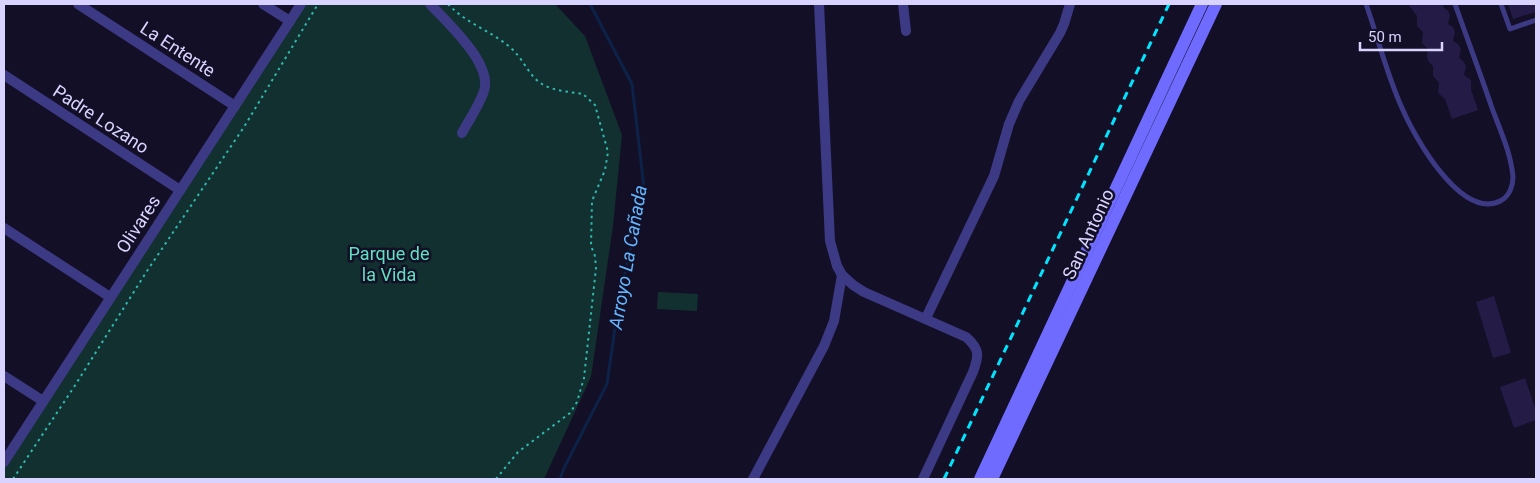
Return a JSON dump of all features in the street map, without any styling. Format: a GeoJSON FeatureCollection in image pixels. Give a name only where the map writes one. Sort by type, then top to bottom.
{"type":"FeatureCollection","features":[{"type":"Feature","properties":{"kind":"main road","name":"San Antonio"},"geometry":{"type":"LineString","coordinates":[[980,479],[1202,4]]}},
{"type":"Feature","properties":{"kind":"main road","name":"San Antonio"},"geometry":{"type":"LineString","coordinates":[[992,479],[1216,4]]}},
{"type":"Feature","properties":{"kind":"street","name":"La Entente"},"geometry":{"type":"LineString","coordinates":[[78,4],[235,106]]}},
{"type":"Feature","properties":{"kind":"street"},"geometry":{"type":"LineString","coordinates":[[263,4],[290,21]]}},
{"type":"Feature","properties":{"kind":"street","name":"Olivares"},"geometry":{"type":"LineString","coordinates":[[4,462],[301,4]]}},
{"type":"Feature","properties":{"kind":"street"},"geometry":{"type":"LineString","coordinates":[[430,4],[478,60],[484,74],[485,90],[462,133]]}},
{"type":"Feature","properties":{"kind":"street"},"geometry":{"type":"LineString","coordinates":[[819,4],[830,241],[837,266],[842,275],[864,292],[966,337],[973,343],[978,355],[973,372],[923,479]]}},
{"type":"Feature","properties":{"kind":"street"},"geometry":{"type":"LineString","coordinates":[[903,4],[906,30]]}},
{"type":"Feature","properties":{"kind":"street"},"geometry":{"type":"LineString","coordinates":[[926,318],[994,176],[1012,115],[1019,100],[1060,33],[1070,4]]}},
{"type":"Feature","properties":{"kind":"street","name":"Padre Lozano"},"geometry":{"type":"LineString","coordinates":[[4,75],[180,190]]}},
{"type":"Feature","properties":{"kind":"street"},"geometry":{"type":"LineString","coordinates":[[4,228],[110,297]]}},
{"type":"Feature","properties":{"kind":"street"},"geometry":{"type":"LineString","coordinates":[[753,479],[824,346],[834,321],[842,275]]}},
{"type":"Feature","properties":{"kind":"street"},"geometry":{"type":"LineString","coordinates":[[4,376],[43,401]]}},
{"type":"Feature","properties":{"kind":"lane"},"geometry":{"type":"LineString","coordinates":[[1366,4],[1402,108],[1438,169],[1453,186],[1466,196],[1478,202],[1490,203],[1502,200],[1510,193],[1513,178],[1507,149],[1454,4]]}},
{"type":"Feature","properties":{"kind":"lane"},"geometry":{"type":"LineString","coordinates":[[1501,4],[1510,28],[1536,20]]}},
{"type":"Feature","properties":{"kind":"path"},"geometry":{"type":"LineString","coordinates":[[13,479],[147,271],[244,127],[318,4]]}},
{"type":"Feature","properties":{"kind":"path"},"geometry":{"type":"LineString","coordinates":[[448,4],[463,17],[501,40],[515,52],[538,82],[544,86],[583,94],[589,98],[595,105],[608,152],[605,170],[592,201],[591,246],[595,256],[596,268],[584,378],[577,402],[570,413],[518,452],[496,479]]}},
{"type":"Feature","properties":{"kind":"green space","name":"Parque de la Vida"},"geometry":{"type":"Polygon","coordinates":[[[301,4],[555,4],[585,36],[622,135],[613,226],[591,377],[544,479],[4,479],[4,462],[301,4]]]}},
{"type":"Feature","properties":{"kind":"green space"},"geometry":{"type":"Polygon","coordinates":[[[658,292],[698,294],[697,311],[657,309],[658,292]]]}},
{"type":"Feature","properties":{"kind":"building"},"geometry":{"type":"Polygon","coordinates":[[[1408,4],[1444,4],[1443,7],[1450,15],[1448,24],[1453,27],[1455,32],[1453,41],[1461,49],[1459,58],[1466,66],[1464,75],[1471,80],[1471,89],[1478,110],[1452,119],[1445,99],[1438,93],[1439,83],[1433,76],[1433,66],[1427,57],[1428,49],[1422,43],[1423,32],[1417,26],[1417,16],[1408,4]]]}},
{"type":"Feature","properties":{"kind":"building"},"geometry":{"type":"Polygon","coordinates":[[[1508,4],[1536,4],[1536,12],[1513,19],[1508,4]]]}},
{"type":"Feature","properties":{"kind":"building"},"geometry":{"type":"Polygon","coordinates":[[[1494,296],[1511,353],[1493,358],[1476,302],[1494,296]]]}},
{"type":"Feature","properties":{"kind":"building"},"geometry":{"type":"Polygon","coordinates":[[[1525,378],[1536,411],[1536,420],[1514,428],[1500,387],[1525,378]]]}},
{"type":"Feature","properties":{"kind":"waterway","name":"Arroyo La Cañada"},"geometry":{"type":"LineString","coordinates":[[560,479],[607,384],[619,300],[644,188],[632,84],[590,4]]}},
{"type":"Feature","properties":{"kind":"railway"},"geometry":{"type":"LineString","coordinates":[[944,479],[1169,4]]}}]}
